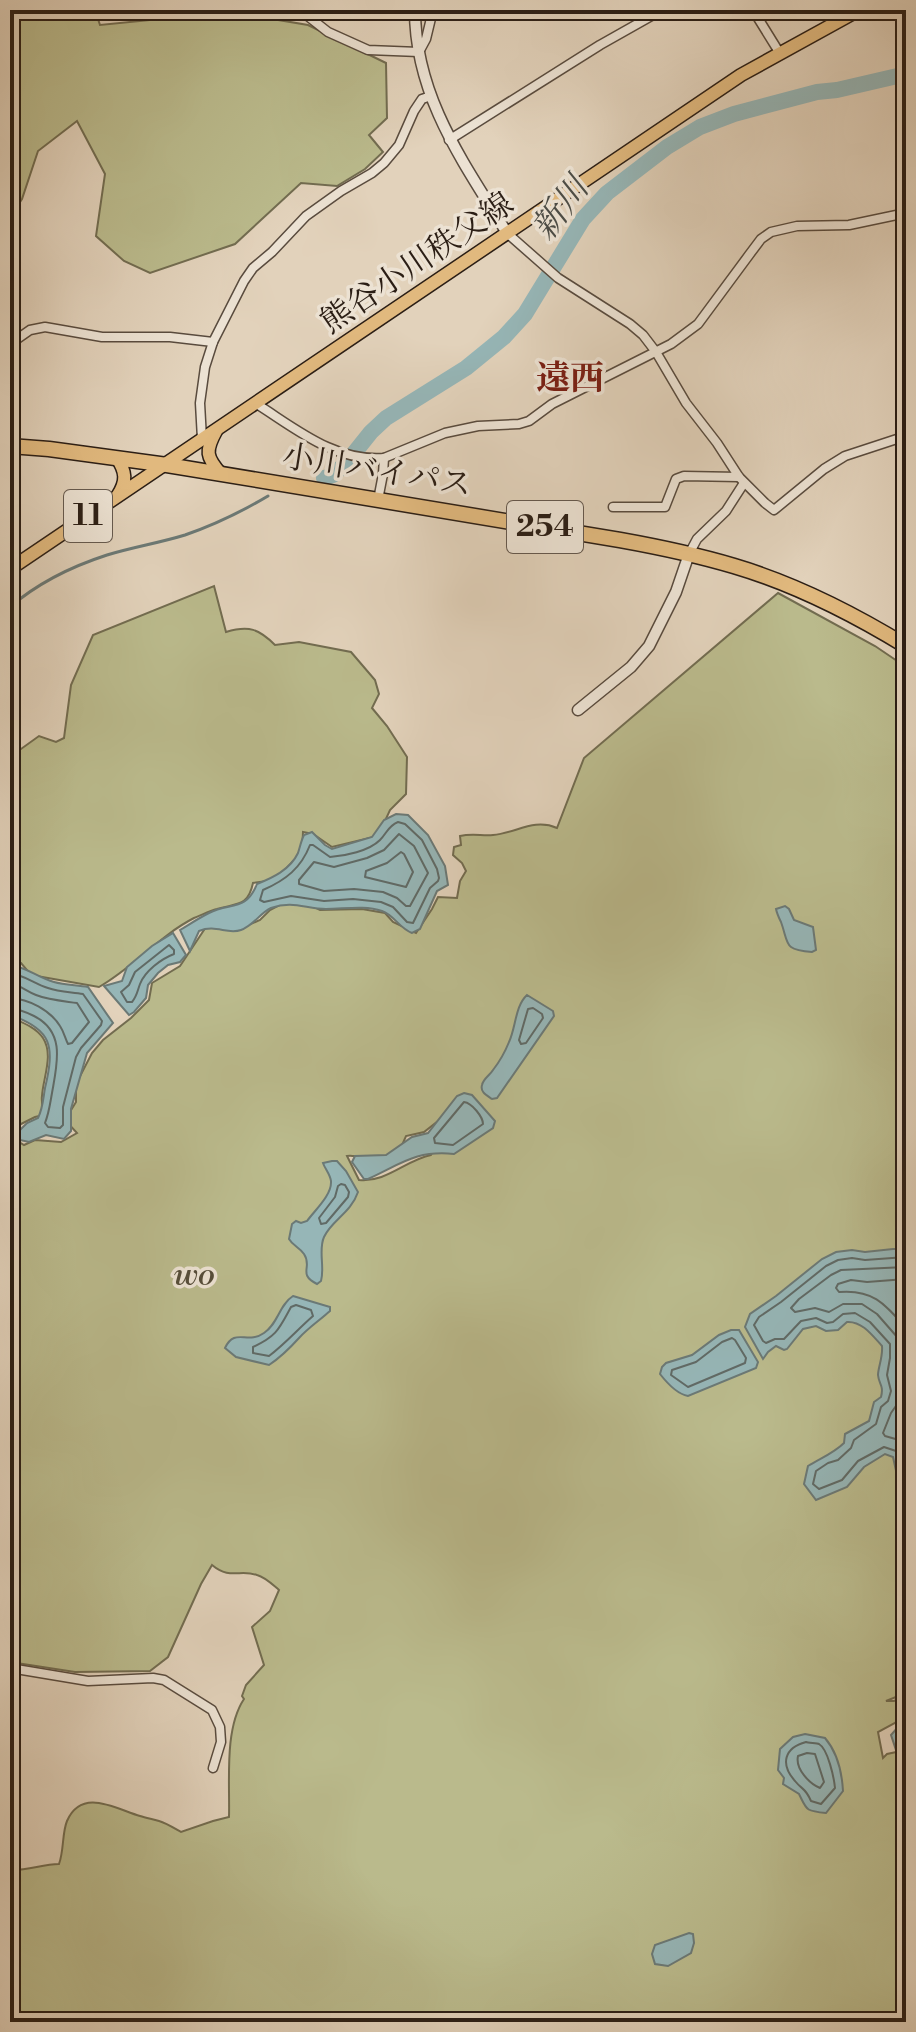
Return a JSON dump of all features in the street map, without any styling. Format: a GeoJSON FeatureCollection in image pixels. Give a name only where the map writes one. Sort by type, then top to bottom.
{"type":"FeatureCollection","features":[{"type":"Feature","properties":{"kind":"highway","name":"小川バイパス"},"geometry":{"type":"LineString","coordinates":[[10,446],[167,465],[689,554],[779,582],[872,625],[906,646]]}},
{"type":"Feature","properties":{"kind":"main road","name":"熊谷小川秩父線"},"geometry":{"type":"LineString","coordinates":[[10,569],[741,75],[859,10]]}},
{"type":"Feature","properties":{"kind":"main road"},"geometry":{"type":"LineString","coordinates":[[218,428],[210,442],[209,457],[221,474]]}},
{"type":"Feature","properties":{"kind":"main road"},"geometry":{"type":"LineString","coordinates":[[117,458],[126,478],[118,495]]}},
{"type":"Feature","properties":{"kind":"street"},"geometry":{"type":"LineString","coordinates":[[300,10],[328,32],[368,50],[419,52]]}},
{"type":"Feature","properties":{"kind":"street"},"geometry":{"type":"LineString","coordinates":[[415,10],[419,52],[431,96],[449,140],[507,233],[558,278],[643,335],[686,403],[741,480],[774,510],[845,456],[906,436]]}},
{"type":"Feature","properties":{"kind":"street"},"geometry":{"type":"LineString","coordinates":[[419,52],[426,39],[433,10]]}},
{"type":"Feature","properties":{"kind":"street"},"geometry":{"type":"LineString","coordinates":[[449,140],[600,45],[662,10]]}},
{"type":"Feature","properties":{"kind":"street"},"geometry":{"type":"LineString","coordinates":[[753,10],[779,52]]}},
{"type":"Feature","properties":{"kind":"street"},"geometry":{"type":"LineString","coordinates":[[202,439],[200,403],[205,367],[213,342],[244,281],[253,268],[306,216],[384,163],[399,145],[422,99],[431,96]]}},
{"type":"Feature","properties":{"kind":"street"},"geometry":{"type":"LineString","coordinates":[[255,403],[326,448],[361,457],[384,458],[445,433],[478,426],[519,424],[671,344],[698,324],[761,239],[771,232],[797,226],[849,225],[906,213]]}},
{"type":"Feature","properties":{"kind":"street"},"geometry":{"type":"LineString","coordinates":[[10,344],[30,330],[45,327],[102,337],[170,337],[213,342]]}},
{"type":"Feature","properties":{"kind":"street"},"geometry":{"type":"LineString","coordinates":[[378,500],[384,458]]}},
{"type":"Feature","properties":{"kind":"street"},"geometry":{"type":"LineString","coordinates":[[613,507],[665,507],[676,479],[684,476],[741,480]]}},
{"type":"Feature","properties":{"kind":"street"},"geometry":{"type":"LineString","coordinates":[[578,710],[631,667],[649,646],[676,592],[697,539],[726,511],[741,480]]}},
{"type":"Feature","properties":{"kind":"street"},"geometry":{"type":"LineString","coordinates":[[10,1668],[88,1681],[164,1680],[212,1710],[220,1727],[221,1742],[213,1768]]}},
{"type":"Feature","properties":{"kind":"green space"},"geometry":{"type":"Polygon","coordinates":[[[10,10],[95,10],[100,25],[231,12],[308,25],[386,63],[387,118],[369,135],[383,152],[365,169],[337,186],[301,183],[235,244],[150,273],[124,261],[96,236],[105,174],[77,121],[38,151],[22,199],[10,217],[10,10]]]}},
{"type":"Feature","properties":{"kind":"green space"},"geometry":{"type":"Polygon","coordinates":[[[214,586],[226,632],[247,629],[259,632],[275,645],[299,642],[351,652],[375,680],[379,694],[372,708],[407,757],[406,794],[390,810],[378,836],[332,847],[313,834],[303,832],[302,852],[275,880],[253,883],[248,896],[241,903],[211,911],[181,925],[99,987],[31,975],[21,963],[10,962],[10,745],[21,749],[39,736],[56,742],[64,738],[71,685],[93,635],[214,586]]]}},
{"type":"Feature","properties":{"kind":"green space","name":"wo"},"geometry":{"type":"Polygon","coordinates":[[[778,593],[875,646],[906,667],[906,1693],[886,1701],[906,1695],[906,1717],[878,1732],[883,1758],[887,1754],[906,1750],[906,2022],[10,2022],[10,1860],[13,1870],[59,1864],[67,1821],[73,1811],[90,1803],[100,1803],[159,1821],[181,1832],[229,1817],[229,1756],[233,1725],[244,1699],[242,1696],[246,1685],[264,1665],[252,1627],[270,1611],[279,1590],[260,1576],[224,1572],[212,1565],[168,1657],[150,1671],[75,1672],[10,1662],[10,1017],[36,1031],[43,1038],[48,1052],[42,1098],[44,1115],[17,1126],[16,1140],[24,1145],[35,1140],[61,1142],[77,1133],[65,1120],[76,1102],[76,1084],[92,1053],[149,1000],[152,983],[180,966],[208,924],[237,930],[260,920],[285,902],[303,901],[320,910],[362,909],[385,913],[393,922],[416,933],[438,897],[457,898],[460,881],[466,871],[453,855],[454,847],[461,845],[460,836],[501,834],[533,825],[557,828],[584,758],[778,593]],[[447,1114],[424,1132],[406,1136],[399,1152],[387,1158],[376,1160],[347,1156],[359,1180],[369,1180],[431,1155],[447,1114]]]}},
{"type":"Feature","properties":{"kind":"water"},"geometry":{"type":"Polygon","coordinates":[[[396,814],[408,815],[428,835],[445,866],[448,885],[437,891],[420,929],[412,933],[386,913],[375,909],[286,905],[271,908],[241,930],[199,931],[190,951],[180,930],[209,913],[243,903],[257,884],[290,864],[298,853],[304,835],[312,832],[332,849],[372,837],[384,820],[396,814]]]}},
{"type":"Feature","properties":{"kind":"water"},"geometry":{"type":"Polygon","coordinates":[[[785,906],[794,920],[813,927],[816,950],[796,950],[789,944],[776,909],[785,906]]]}},
{"type":"Feature","properties":{"kind":"water"},"geometry":{"type":"Polygon","coordinates":[[[173,933],[186,955],[180,962],[168,965],[158,973],[148,985],[146,998],[129,1015],[104,986],[122,981],[127,967],[173,933]]]}},
{"type":"Feature","properties":{"kind":"water"},"geometry":{"type":"Polygon","coordinates":[[[10,965],[54,982],[88,987],[113,1023],[87,1053],[71,1109],[71,1131],[64,1139],[46,1135],[29,1142],[20,1140],[20,1130],[38,1118],[41,1111],[50,1061],[47,1041],[42,1033],[35,1026],[10,1015],[10,965]]]}},
{"type":"Feature","properties":{"kind":"water"},"geometry":{"type":"Polygon","coordinates":[[[527,995],[553,1011],[554,1016],[497,1098],[492,1099],[483,1091],[483,1083],[504,1053],[520,1005],[527,995]]]}},
{"type":"Feature","properties":{"kind":"water"},"geometry":{"type":"Polygon","coordinates":[[[464,1093],[472,1095],[495,1121],[493,1128],[454,1154],[419,1156],[364,1179],[352,1162],[355,1156],[386,1155],[412,1137],[428,1133],[457,1096],[464,1093]]]}},
{"type":"Feature","properties":{"kind":"water"},"geometry":{"type":"Polygon","coordinates":[[[337,1161],[346,1171],[358,1192],[351,1206],[324,1237],[322,1276],[317,1284],[306,1274],[304,1254],[289,1239],[292,1224],[307,1221],[326,1197],[331,1181],[323,1163],[337,1161]]]}},
{"type":"Feature","properties":{"kind":"water"},"geometry":{"type":"Polygon","coordinates":[[[906,1249],[906,1479],[898,1480],[893,1457],[885,1454],[864,1467],[847,1487],[816,1500],[804,1484],[808,1466],[840,1447],[845,1434],[869,1421],[874,1402],[882,1393],[878,1375],[882,1346],[862,1326],[847,1322],[838,1330],[826,1331],[816,1326],[803,1329],[787,1349],[776,1346],[763,1359],[745,1327],[750,1314],[822,1259],[836,1252],[906,1249]]]}},
{"type":"Feature","properties":{"kind":"water"},"geometry":{"type":"Polygon","coordinates":[[[293,1296],[330,1307],[330,1311],[277,1359],[269,1365],[236,1357],[225,1348],[233,1338],[264,1333],[293,1296]]]}},
{"type":"Feature","properties":{"kind":"water"},"geometry":{"type":"Polygon","coordinates":[[[731,1330],[739,1330],[758,1362],[756,1368],[688,1396],[676,1391],[660,1374],[666,1363],[692,1355],[731,1330]]]}},
{"type":"Feature","properties":{"kind":"water"},"geometry":{"type":"Polygon","coordinates":[[[906,1723],[905,1755],[896,1750],[891,1735],[906,1723]]]}},
{"type":"Feature","properties":{"kind":"water"},"geometry":{"type":"Polygon","coordinates":[[[805,1734],[825,1738],[840,1770],[843,1791],[826,1813],[808,1809],[799,1794],[783,1784],[784,1778],[778,1770],[780,1749],[793,1737],[805,1734]]]}},
{"type":"Feature","properties":{"kind":"water"},"geometry":{"type":"Polygon","coordinates":[[[693,1934],[694,1943],[691,1953],[668,1966],[655,1964],[652,1954],[655,1945],[693,1934]]]}},
{"type":"Feature","properties":{"kind":"waterway","name":"新川"},"geometry":{"type":"LineString","coordinates":[[324,478],[333,475],[347,462],[386,418],[466,368],[504,337],[525,314],[583,219],[607,193],[667,147],[700,127],[734,114],[817,92],[906,74]]}},
{"type":"Feature","properties":{"kind":"waterway","name":"新川"},"geometry":{"type":"LineString","coordinates":[[10,607],[44,583],[81,564],[196,531],[268,496]]}},
{"type":"Feature","properties":{"kind":"district","name":"遠西"},"geometry":{"type":"Point","coordinates":[570,379]}}]}
